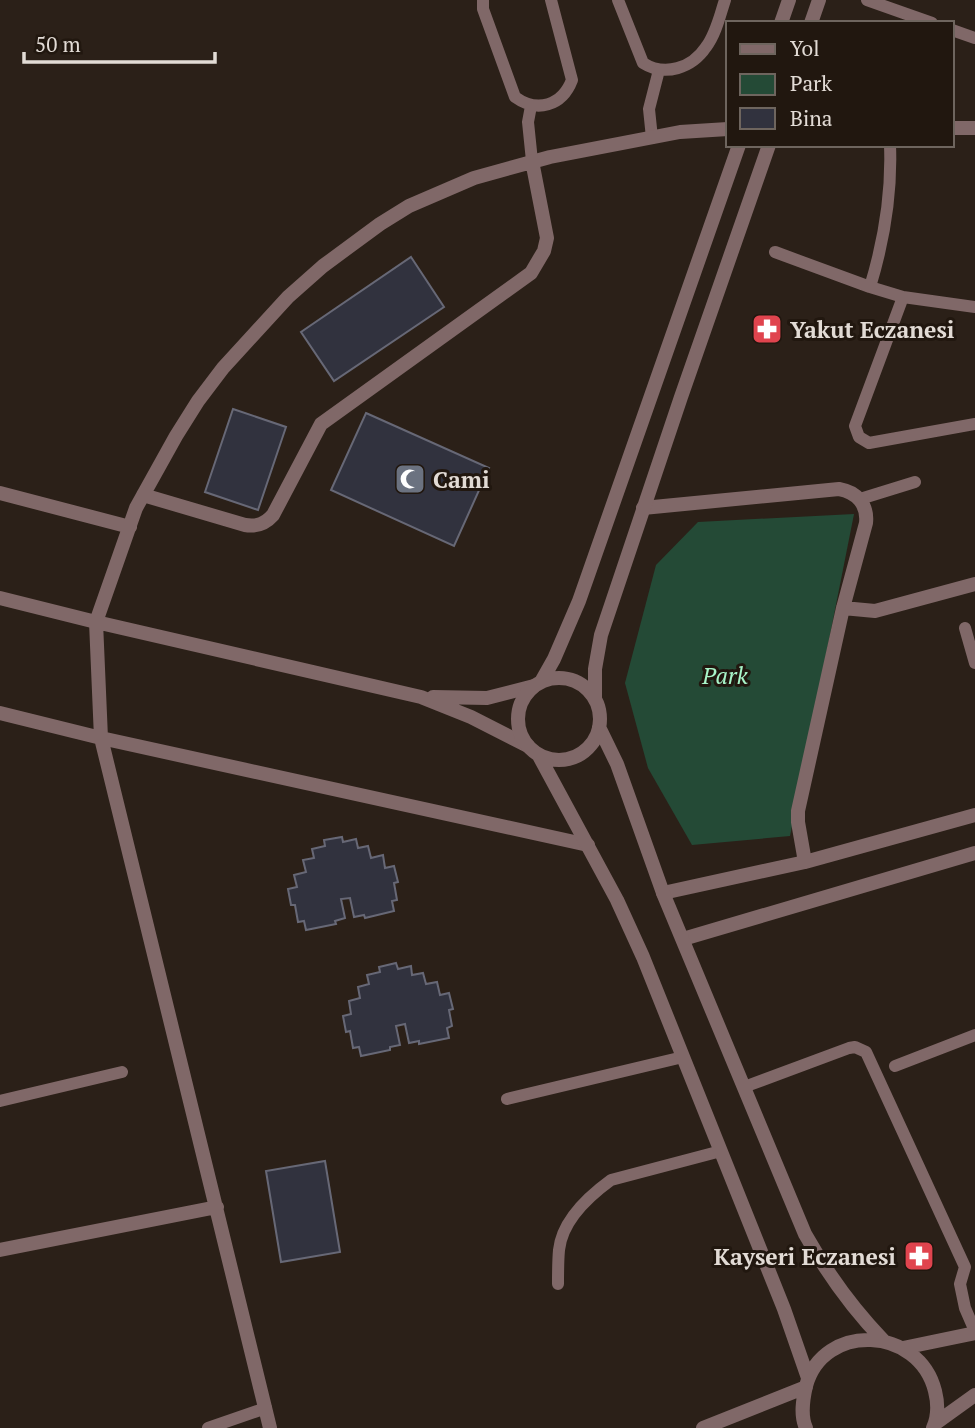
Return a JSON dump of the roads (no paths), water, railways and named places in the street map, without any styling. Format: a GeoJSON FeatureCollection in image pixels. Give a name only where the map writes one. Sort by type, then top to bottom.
{"type":"FeatureCollection","features":[{"type":"Feature","properties":{"kind":"street"},"geometry":{"type":"LineString","coordinates":[[782,21],[789,0]]}},
{"type":"Feature","properties":{"kind":"street"},"geometry":{"type":"LineString","coordinates":[[812,21],[819,0]]}},
{"type":"Feature","properties":{"kind":"street"},"geometry":{"type":"LineString","coordinates":[[954,128],[975,128]]}},
{"type":"Feature","properties":{"kind":"street"},"geometry":{"type":"LineString","coordinates":[[270,1428],[101,738],[96,622],[143,495],[176,436],[223,368],[288,298],[351,244],[410,206],[474,178],[532,161],[681,132],[726,129]]}},
{"type":"Feature","properties":{"kind":"street"},"geometry":{"type":"LineString","coordinates":[[738,147],[579,601],[554,659],[538,684],[524,696],[518,709],[517,722],[520,735],[533,750],[589,845],[643,957],[785,1309],[807,1383]]}},
{"type":"Feature","properties":{"kind":"street"},"geometry":{"type":"LineString","coordinates":[[595,699],[594,669],[601,635],[768,147]]}},
{"type":"Feature","properties":{"kind":"street"},"geometry":{"type":"LineString","coordinates":[[143,495],[245,525],[253,526],[268,521],[274,515],[321,424],[531,273],[544,251],[547,238],[532,161]]}},
{"type":"Feature","properties":{"kind":"street"},"geometry":{"type":"LineString","coordinates":[[643,508],[839,489],[854,494],[865,508],[866,523],[843,608],[798,811],[805,862]]}},
{"type":"Feature","properties":{"kind":"street"},"geometry":{"type":"LineString","coordinates":[[0,494],[130,527]]}},
{"type":"Feature","properties":{"kind":"street"},"geometry":{"type":"LineString","coordinates":[[843,608],[875,611],[975,584]]}},
{"type":"Feature","properties":{"kind":"street"},"geometry":{"type":"LineString","coordinates":[[0,598],[421,696],[478,720],[550,759],[576,757],[595,739],[599,727],[600,712],[595,699],[575,680],[560,677],[487,698],[421,696]]}},
{"type":"Feature","properties":{"kind":"street"},"geometry":{"type":"LineString","coordinates":[[0,713],[101,738],[589,845]]}},
{"type":"Feature","properties":{"kind":"street"},"geometry":{"type":"LineString","coordinates":[[599,727],[617,764],[663,892],[805,1234],[844,1296],[883,1340]]}},
{"type":"Feature","properties":{"kind":"street"},"geometry":{"type":"LineString","coordinates":[[663,892],[805,862],[975,815]]}},
{"type":"Feature","properties":{"kind":"street"},"geometry":{"type":"LineString","coordinates":[[683,939],[975,853]]}},
{"type":"Feature","properties":{"kind":"street"},"geometry":{"type":"LineString","coordinates":[[0,1250],[217,1207]]}},
{"type":"Feature","properties":{"kind":"street"},"geometry":{"type":"LineString","coordinates":[[903,1348],[975,1332]]}},
{"type":"Feature","properties":{"kind":"street"},"geometry":{"type":"LineString","coordinates":[[806,1428],[802,1400],[807,1383],[821,1360],[840,1346],[860,1339],[883,1340],[903,1348],[920,1361],[932,1379],[937,1401],[934,1425]]}},
{"type":"Feature","properties":{"kind":"street"},"geometry":{"type":"LineString","coordinates":[[703,1428],[807,1383]]}},
{"type":"Feature","properties":{"kind":"street"},"geometry":{"type":"LineString","coordinates":[[934,1425],[975,1395]]}},
{"type":"Feature","properties":{"kind":"lane"},"geometry":{"type":"LineString","coordinates":[[483,0],[483,9],[515,97],[531,106],[549,105],[557,101],[569,88],[572,80],[551,0]]}},
{"type":"Feature","properties":{"kind":"lane"},"geometry":{"type":"LineString","coordinates":[[618,0],[643,62],[659,70],[679,68],[689,63],[705,48],[725,0]]}},
{"type":"Feature","properties":{"kind":"lane"},"geometry":{"type":"LineString","coordinates":[[867,0],[926,21]]}},
{"type":"Feature","properties":{"kind":"lane"},"geometry":{"type":"LineString","coordinates":[[954,31],[975,38]]}},
{"type":"Feature","properties":{"kind":"lane"},"geometry":{"type":"LineString","coordinates":[[652,138],[649,109],[659,70]]}},
{"type":"Feature","properties":{"kind":"lane"},"geometry":{"type":"LineString","coordinates":[[531,106],[528,122],[532,161]]}},
{"type":"Feature","properties":{"kind":"lane"},"geometry":{"type":"LineString","coordinates":[[870,287],[885,229],[890,147]]}},
{"type":"Feature","properties":{"kind":"lane"},"geometry":{"type":"LineString","coordinates":[[775,252],[903,297],[975,307]]}},
{"type":"Feature","properties":{"kind":"lane"},"geometry":{"type":"LineString","coordinates":[[903,297],[855,426],[859,437],[869,443],[975,424]]}},
{"type":"Feature","properties":{"kind":"lane"},"geometry":{"type":"LineString","coordinates":[[860,499],[915,482]]}},
{"type":"Feature","properties":{"kind":"lane"},"geometry":{"type":"LineString","coordinates":[[965,628],[975,663]]}},
{"type":"Feature","properties":{"kind":"lane"},"geometry":{"type":"LineString","coordinates":[[895,1066],[975,1035]]}},
{"type":"Feature","properties":{"kind":"lane"},"geometry":{"type":"LineString","coordinates":[[744,1087],[849,1048],[855,1047],[866,1052],[965,1267],[960,1284],[961,1291],[975,1332]]}},
{"type":"Feature","properties":{"kind":"lane"},"geometry":{"type":"LineString","coordinates":[[507,1099],[683,1057]]}},
{"type":"Feature","properties":{"kind":"lane"},"geometry":{"type":"LineString","coordinates":[[0,1101],[122,1072]]}},
{"type":"Feature","properties":{"kind":"lane"},"geometry":{"type":"LineString","coordinates":[[558,1284],[559,1247],[566,1230],[575,1213],[598,1189],[611,1180],[721,1151]]}},
{"type":"Feature","properties":{"kind":"lane"},"geometry":{"type":"LineString","coordinates":[[208,1428],[266,1408]]}},
{"type":"Feature","properties":{"kind":"place","name":"Yakut Eczanesi"},"geometry":{"type":"Point","coordinates":[767,329]}},
{"type":"Feature","properties":{"kind":"place","name":"Cami"},"geometry":{"type":"Point","coordinates":[410,479]}},
{"type":"Feature","properties":{"kind":"place","name":"Kayseri Eczanesi"},"geometry":{"type":"Point","coordinates":[919,1256]}},
{"type":"Feature","properties":{"kind":"park label","name":"Park"},"geometry":{"type":"Point","coordinates":[725,675]}}]}
